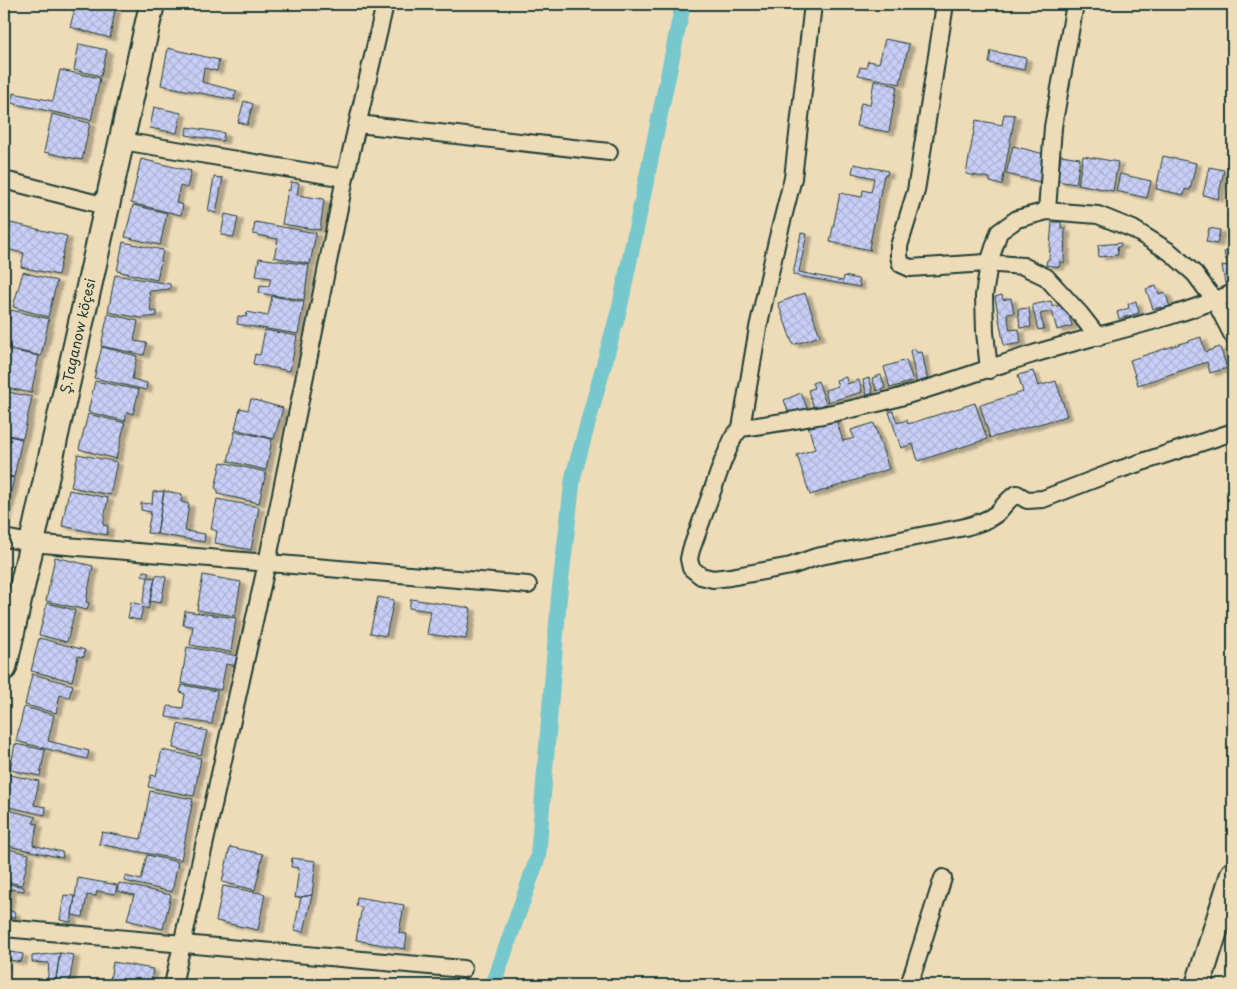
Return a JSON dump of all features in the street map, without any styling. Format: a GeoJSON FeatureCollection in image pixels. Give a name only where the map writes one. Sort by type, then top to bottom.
{"type":"FeatureCollection","features":[{"type":"Feature","properties":{"kind":"street","name":"Ş.Taganow köçesi"},"geometry":{"type":"LineString","coordinates":[[4,668],[152,4]]}},
{"type":"Feature","properties":{"kind":"street"},"geometry":{"type":"LineString","coordinates":[[173,985],[266,564],[345,178],[385,4]]}},
{"type":"Feature","properties":{"kind":"street"},"geometry":{"type":"LineString","coordinates":[[813,4],[793,178],[776,240],[740,428],[734,436],[723,461],[689,559],[691,568],[701,576],[713,579],[730,577],[791,566],[816,557],[966,527],[983,522],[996,514],[1016,494],[1027,500],[1043,499],[1118,470],[1233,432]]}},
{"type":"Feature","properties":{"kind":"street"},"geometry":{"type":"LineString","coordinates":[[944,4],[916,191],[899,246],[901,264],[910,268],[989,263],[1023,266],[1046,277],[1098,337]]}},
{"type":"Feature","properties":{"kind":"street"},"geometry":{"type":"LineString","coordinates":[[1048,211],[1052,127],[1075,4]]}},
{"type":"Feature","properties":{"kind":"street"},"geometry":{"type":"LineString","coordinates":[[358,124],[608,152]]}},
{"type":"Feature","properties":{"kind":"street"},"geometry":{"type":"LineString","coordinates":[[122,142],[345,178]]}},
{"type":"Feature","properties":{"kind":"street"},"geometry":{"type":"LineString","coordinates":[[4,180],[106,206]]}},
{"type":"Feature","properties":{"kind":"street"},"geometry":{"type":"LineString","coordinates":[[989,370],[984,332],[984,296],[989,263],[999,232],[1017,218],[1048,211],[1098,215],[1133,229],[1170,252],[1195,274],[1215,301],[1233,336]]}},
{"type":"Feature","properties":{"kind":"street"},"geometry":{"type":"LineString","coordinates":[[740,428],[795,421],[876,403],[1030,356],[1168,317],[1233,293]]}},
{"type":"Feature","properties":{"kind":"street"},"geometry":{"type":"LineString","coordinates":[[4,538],[31,543],[528,585]]}},
{"type":"Feature","properties":{"kind":"street"},"geometry":{"type":"LineString","coordinates":[[1198,985],[1233,874]]}},
{"type":"Feature","properties":{"kind":"street"},"geometry":{"type":"LineString","coordinates":[[908,985],[943,878]]}},
{"type":"Feature","properties":{"kind":"street"},"geometry":{"type":"LineString","coordinates":[[4,928],[463,969]]}},
{"type":"Feature","properties":{"kind":"building"},"geometry":{"type":"Polygon","coordinates":[[[76,4],[116,4],[110,38],[70,27],[76,4]]]}},
{"type":"Feature","properties":{"kind":"building"},"geometry":{"type":"Polygon","coordinates":[[[885,39],[909,44],[900,84],[858,75],[860,67],[866,68],[868,61],[879,63],[885,39]]]}},
{"type":"Feature","properties":{"kind":"building"},"geometry":{"type":"Polygon","coordinates":[[[79,44],[107,50],[101,76],[74,70],[79,44]]]}},
{"type":"Feature","properties":{"kind":"building"},"geometry":{"type":"Polygon","coordinates":[[[168,48],[219,60],[217,71],[204,68],[202,82],[237,91],[234,97],[235,100],[161,85],[168,48]]]}},
{"type":"Feature","properties":{"kind":"building"},"geometry":{"type":"Polygon","coordinates":[[[991,51],[1026,58],[1024,70],[989,63],[991,51]]]}},
{"type":"Feature","properties":{"kind":"building"},"geometry":{"type":"Polygon","coordinates":[[[60,70],[100,78],[91,120],[11,103],[13,93],[53,101],[60,70]]]}},
{"type":"Feature","properties":{"kind":"building"},"geometry":{"type":"Polygon","coordinates":[[[874,81],[897,86],[889,132],[856,126],[861,103],[870,105],[874,81]]]}},
{"type":"Feature","properties":{"kind":"building"},"geometry":{"type":"Polygon","coordinates":[[[244,101],[253,104],[247,125],[238,122],[244,101]]]}},
{"type":"Feature","properties":{"kind":"building"},"geometry":{"type":"Polygon","coordinates":[[[154,107],[181,113],[177,133],[150,128],[154,107]]]}},
{"type":"Feature","properties":{"kind":"building"},"geometry":{"type":"Polygon","coordinates":[[[52,114],[90,123],[82,160],[44,152],[52,114]]]}},
{"type":"Feature","properties":{"kind":"building"},"geometry":{"type":"Polygon","coordinates":[[[1004,114],[1015,115],[1002,185],[990,182],[990,178],[966,174],[976,120],[1002,125],[1004,114]]]}},
{"type":"Feature","properties":{"kind":"building"},"geometry":{"type":"Polygon","coordinates":[[[187,127],[224,133],[223,141],[186,135],[187,127]]]}},
{"type":"Feature","properties":{"kind":"building"},"geometry":{"type":"Polygon","coordinates":[[[1013,146],[1048,155],[1041,182],[1006,174],[1013,146]]]}},
{"type":"Feature","properties":{"kind":"building"},"geometry":{"type":"Polygon","coordinates":[[[1061,155],[1080,158],[1076,184],[1057,181],[1061,155]]]}},
{"type":"Feature","properties":{"kind":"building"},"geometry":{"type":"Polygon","coordinates":[[[1083,156],[1118,162],[1113,191],[1078,184],[1083,156]]]}},
{"type":"Feature","properties":{"kind":"building"},"geometry":{"type":"Polygon","coordinates":[[[1163,156],[1196,163],[1190,190],[1185,189],[1184,195],[1156,189],[1163,156]]]}},
{"type":"Feature","properties":{"kind":"building"},"geometry":{"type":"Polygon","coordinates":[[[141,159],[191,171],[187,188],[180,186],[176,203],[183,205],[181,215],[131,203],[141,159]]]}},
{"type":"Feature","properties":{"kind":"building"},"geometry":{"type":"Polygon","coordinates":[[[854,164],[888,171],[887,175],[884,175],[869,248],[871,250],[830,242],[840,193],[862,197],[863,190],[871,192],[874,178],[852,173],[854,164]]]}},
{"type":"Feature","properties":{"kind":"building"},"geometry":{"type":"Polygon","coordinates":[[[1209,167],[1224,170],[1218,199],[1203,195],[1209,167]]]}},
{"type":"Feature","properties":{"kind":"building"},"geometry":{"type":"Polygon","coordinates":[[[1233,171],[1233,203],[1227,202],[1233,171]]]}},
{"type":"Feature","properties":{"kind":"building"},"geometry":{"type":"Polygon","coordinates":[[[1120,174],[1151,181],[1147,198],[1116,191],[1120,174]]]}},
{"type":"Feature","properties":{"kind":"building"},"geometry":{"type":"Polygon","coordinates":[[[214,177],[223,178],[216,213],[208,211],[214,177]]]}},
{"type":"Feature","properties":{"kind":"building"},"geometry":{"type":"Polygon","coordinates":[[[291,182],[299,183],[297,195],[324,199],[320,230],[282,224],[291,182]]]}},
{"type":"Feature","properties":{"kind":"building"},"geometry":{"type":"Polygon","coordinates":[[[133,205],[167,213],[160,245],[125,237],[133,205]]]}},
{"type":"Feature","properties":{"kind":"building"},"geometry":{"type":"Polygon","coordinates":[[[225,214],[238,217],[234,237],[221,235],[225,214]]]}},
{"type":"Feature","properties":{"kind":"building"},"geometry":{"type":"Polygon","coordinates":[[[255,222],[316,233],[310,264],[274,257],[278,239],[253,234],[255,222]]]}},
{"type":"Feature","properties":{"kind":"building"},"geometry":{"type":"Polygon","coordinates":[[[1052,222],[1061,222],[1061,229],[1065,229],[1064,263],[1060,261],[1059,267],[1046,265],[1049,259],[1052,222]]]}},
{"type":"Feature","properties":{"kind":"building"},"geometry":{"type":"Polygon","coordinates":[[[11,223],[67,236],[58,275],[21,267],[24,253],[6,249],[11,223]]]}},
{"type":"Feature","properties":{"kind":"building"},"geometry":{"type":"Polygon","coordinates":[[[1209,228],[1220,230],[1217,244],[1206,242],[1209,228]]]}},
{"type":"Feature","properties":{"kind":"building"},"geometry":{"type":"Polygon","coordinates":[[[801,233],[807,234],[799,272],[843,281],[844,276],[858,279],[860,287],[793,275],[801,233]]]}},
{"type":"Feature","properties":{"kind":"building"},"geometry":{"type":"Polygon","coordinates":[[[123,242],[163,250],[157,280],[117,271],[123,242]]]}},
{"type":"Feature","properties":{"kind":"building"},"geometry":{"type":"Polygon","coordinates":[[[1121,243],[1121,246],[1117,247],[1118,255],[1099,257],[1098,245],[1121,243]]]}},
{"type":"Feature","properties":{"kind":"building"},"geometry":{"type":"Polygon","coordinates":[[[1233,250],[1233,259],[1226,260],[1224,252],[1233,250]]]}},
{"type":"Feature","properties":{"kind":"building"},"geometry":{"type":"Polygon","coordinates":[[[259,258],[309,265],[304,300],[259,293],[260,285],[269,286],[271,278],[256,276],[259,258]]]}},
{"type":"Feature","properties":{"kind":"building"},"geometry":{"type":"Polygon","coordinates":[[[1233,264],[1233,282],[1225,283],[1222,266],[1233,264]]]}},
{"type":"Feature","properties":{"kind":"building"},"geometry":{"type":"Polygon","coordinates":[[[23,272],[57,281],[48,317],[13,307],[23,272]]]}},
{"type":"Feature","properties":{"kind":"building"},"geometry":{"type":"Polygon","coordinates":[[[115,275],[170,284],[170,289],[149,291],[151,312],[157,311],[157,316],[141,318],[108,312],[115,275]]]}},
{"type":"Feature","properties":{"kind":"building"},"geometry":{"type":"Polygon","coordinates":[[[1156,286],[1159,294],[1165,292],[1170,307],[1164,310],[1161,307],[1153,309],[1146,289],[1156,286]]]}},
{"type":"Feature","properties":{"kind":"building"},"geometry":{"type":"Polygon","coordinates":[[[805,293],[820,336],[793,345],[778,303],[805,293]]]}},
{"type":"Feature","properties":{"kind":"building"},"geometry":{"type":"Polygon","coordinates":[[[1002,295],[1003,300],[1011,298],[1014,313],[1007,314],[1010,330],[1019,329],[1021,343],[1004,346],[995,297],[1002,295]]]}},
{"type":"Feature","properties":{"kind":"building"},"geometry":{"type":"Polygon","coordinates":[[[272,296],[304,302],[298,334],[237,324],[238,316],[246,317],[247,312],[268,316],[272,296]]]}},
{"type":"Feature","properties":{"kind":"building"},"geometry":{"type":"Polygon","coordinates":[[[1051,301],[1052,307],[1066,304],[1072,326],[1057,330],[1052,311],[1040,314],[1044,329],[1038,330],[1032,305],[1051,301]]]}},
{"type":"Feature","properties":{"kind":"building"},"geometry":{"type":"Polygon","coordinates":[[[1136,301],[1139,313],[1119,319],[1117,312],[1129,308],[1128,304],[1136,301]]]}},
{"type":"Feature","properties":{"kind":"building"},"geometry":{"type":"Polygon","coordinates":[[[1029,308],[1031,327],[1020,328],[1018,309],[1029,308]]]}},
{"type":"Feature","properties":{"kind":"building"},"geometry":{"type":"Polygon","coordinates":[[[11,310],[49,319],[41,356],[4,347],[11,310]]]}},
{"type":"Feature","properties":{"kind":"building"},"geometry":{"type":"Polygon","coordinates":[[[108,314],[138,321],[134,341],[147,343],[144,355],[101,346],[108,314]]]}},
{"type":"Feature","properties":{"kind":"building"},"geometry":{"type":"Polygon","coordinates":[[[265,330],[297,336],[290,371],[253,364],[255,354],[260,355],[265,330]]]}},
{"type":"Feature","properties":{"kind":"building"},"geometry":{"type":"Polygon","coordinates":[[[1201,337],[1205,352],[1220,347],[1227,368],[1210,373],[1207,362],[1138,385],[1130,360],[1201,337]]]}},
{"type":"Feature","properties":{"kind":"building"},"geometry":{"type":"Polygon","coordinates":[[[102,347],[137,356],[132,379],[147,383],[146,390],[94,378],[102,347]]]}},
{"type":"Feature","properties":{"kind":"building"},"geometry":{"type":"Polygon","coordinates":[[[914,348],[917,353],[922,352],[928,382],[917,384],[910,351],[914,348]]]}},
{"type":"Feature","properties":{"kind":"building"},"geometry":{"type":"Polygon","coordinates":[[[4,349],[39,356],[31,393],[4,387],[4,349]]]}},
{"type":"Feature","properties":{"kind":"building"},"geometry":{"type":"Polygon","coordinates":[[[906,360],[913,381],[890,388],[884,367],[906,360]]]}},
{"type":"Feature","properties":{"kind":"building"},"geometry":{"type":"Polygon","coordinates":[[[1033,371],[1038,386],[1056,381],[1067,416],[990,438],[980,405],[1023,392],[1018,375],[1033,371]]]}},
{"type":"Feature","properties":{"kind":"building"},"geometry":{"type":"Polygon","coordinates":[[[881,375],[885,388],[877,391],[872,378],[881,375]]]}},
{"type":"Feature","properties":{"kind":"building"},"geometry":{"type":"Polygon","coordinates":[[[846,377],[847,384],[859,380],[862,392],[828,402],[825,390],[838,386],[836,380],[846,377]]]}},
{"type":"Feature","properties":{"kind":"building"},"geometry":{"type":"Polygon","coordinates":[[[869,378],[873,393],[867,395],[863,380],[869,378]]]}},
{"type":"Feature","properties":{"kind":"building"},"geometry":{"type":"Polygon","coordinates":[[[95,381],[139,390],[133,414],[127,412],[125,421],[88,412],[95,381]]]}},
{"type":"Feature","properties":{"kind":"building"},"geometry":{"type":"Polygon","coordinates":[[[818,381],[826,404],[814,408],[808,390],[814,388],[812,383],[818,381]]]}},
{"type":"Feature","properties":{"kind":"building"},"geometry":{"type":"Polygon","coordinates":[[[4,391],[32,397],[23,438],[4,434],[4,391]]]}},
{"type":"Feature","properties":{"kind":"building"},"geometry":{"type":"Polygon","coordinates":[[[801,393],[807,408],[789,414],[784,400],[801,393]]]}},
{"type":"Feature","properties":{"kind":"building"},"geometry":{"type":"Polygon","coordinates":[[[251,399],[283,408],[274,439],[235,429],[240,408],[248,410],[251,399]]]}},
{"type":"Feature","properties":{"kind":"building"},"geometry":{"type":"Polygon","coordinates":[[[975,403],[987,439],[918,461],[913,444],[901,448],[889,412],[893,411],[897,423],[907,420],[908,424],[975,403]]]}},
{"type":"Feature","properties":{"kind":"building"},"geometry":{"type":"Polygon","coordinates":[[[834,413],[843,441],[854,438],[851,430],[874,423],[889,469],[810,495],[797,455],[815,449],[807,422],[834,413]]]}},
{"type":"Feature","properties":{"kind":"building"},"geometry":{"type":"Polygon","coordinates":[[[88,414],[125,423],[116,459],[79,449],[88,414]]]}},
{"type":"Feature","properties":{"kind":"building"},"geometry":{"type":"Polygon","coordinates":[[[235,431],[272,439],[266,470],[228,461],[235,431]]]}},
{"type":"Feature","properties":{"kind":"building"},"geometry":{"type":"Polygon","coordinates":[[[4,435],[22,439],[14,477],[4,475],[4,435]]]}},
{"type":"Feature","properties":{"kind":"building"},"geometry":{"type":"Polygon","coordinates":[[[78,454],[117,462],[110,495],[71,487],[78,454]]]}},
{"type":"Feature","properties":{"kind":"building"},"geometry":{"type":"Polygon","coordinates":[[[221,462],[266,472],[259,503],[218,494],[218,490],[215,488],[221,462]]]}},
{"type":"Feature","properties":{"kind":"building"},"geometry":{"type":"Polygon","coordinates":[[[4,476],[14,478],[5,521],[4,521],[4,476]]]}},
{"type":"Feature","properties":{"kind":"building"},"geometry":{"type":"Polygon","coordinates":[[[69,490],[108,498],[103,525],[108,526],[107,535],[62,526],[69,490]]]}},
{"type":"Feature","properties":{"kind":"building"},"geometry":{"type":"Polygon","coordinates":[[[164,491],[182,494],[181,502],[189,504],[185,531],[205,534],[204,542],[157,534],[164,491]]]}},
{"type":"Feature","properties":{"kind":"building"},"geometry":{"type":"Polygon","coordinates":[[[164,491],[157,534],[147,533],[151,512],[141,510],[141,503],[152,504],[153,492],[164,491]]]}},
{"type":"Feature","properties":{"kind":"building"},"geometry":{"type":"Polygon","coordinates":[[[217,499],[259,507],[251,550],[215,543],[217,531],[211,529],[217,499]]]}},
{"type":"Feature","properties":{"kind":"building"},"geometry":{"type":"Polygon","coordinates":[[[55,557],[93,566],[86,602],[89,603],[87,610],[46,601],[55,557]]]}},
{"type":"Feature","properties":{"kind":"building"},"geometry":{"type":"Polygon","coordinates":[[[143,571],[149,572],[148,577],[155,578],[148,609],[143,607],[140,620],[128,618],[131,602],[142,605],[148,578],[142,575],[143,571]]]}},
{"type":"Feature","properties":{"kind":"building"},"geometry":{"type":"Polygon","coordinates":[[[156,575],[166,577],[161,603],[150,601],[156,575]]]}},
{"type":"Feature","properties":{"kind":"building"},"geometry":{"type":"Polygon","coordinates":[[[203,575],[241,582],[235,616],[197,610],[203,575]]]}},
{"type":"Feature","properties":{"kind":"building"},"geometry":{"type":"Polygon","coordinates":[[[378,597],[394,600],[386,636],[370,633],[378,597]]]}},
{"type":"Feature","properties":{"kind":"building"},"geometry":{"type":"Polygon","coordinates":[[[411,599],[471,608],[466,639],[427,634],[431,611],[409,608],[411,599]]]}},
{"type":"Feature","properties":{"kind":"building"},"geometry":{"type":"Polygon","coordinates":[[[47,603],[75,610],[67,642],[39,635],[47,603]]]}},
{"type":"Feature","properties":{"kind":"building"},"geometry":{"type":"Polygon","coordinates":[[[185,611],[236,618],[231,652],[190,645],[193,626],[183,625],[185,611]]]}},
{"type":"Feature","properties":{"kind":"building"},"geometry":{"type":"Polygon","coordinates":[[[39,638],[85,650],[84,657],[78,656],[72,681],[31,671],[39,638]]]}},
{"type":"Feature","properties":{"kind":"building"},"geometry":{"type":"Polygon","coordinates":[[[187,647],[239,656],[238,666],[226,664],[221,690],[181,683],[187,647]]]}},
{"type":"Feature","properties":{"kind":"building"},"geometry":{"type":"Polygon","coordinates":[[[32,674],[73,685],[69,697],[60,695],[56,713],[25,705],[32,674]]]}},
{"type":"Feature","properties":{"kind":"building"},"geometry":{"type":"Polygon","coordinates":[[[182,685],[217,691],[212,724],[166,717],[168,706],[183,708],[185,694],[180,692],[182,685]]]}},
{"type":"Feature","properties":{"kind":"building"},"geometry":{"type":"Polygon","coordinates":[[[24,707],[54,715],[48,741],[89,751],[87,759],[16,741],[24,707]]]}},
{"type":"Feature","properties":{"kind":"building"},"geometry":{"type":"Polygon","coordinates":[[[178,724],[207,731],[201,755],[173,748],[178,724]]]}},
{"type":"Feature","properties":{"kind":"building"},"geometry":{"type":"Polygon","coordinates":[[[15,744],[45,750],[40,776],[10,770],[15,744]]]}},
{"type":"Feature","properties":{"kind":"building"},"geometry":{"type":"Polygon","coordinates":[[[162,750],[201,758],[194,796],[148,787],[151,775],[156,776],[162,750]]]}},
{"type":"Feature","properties":{"kind":"building"},"geometry":{"type":"Polygon","coordinates":[[[6,774],[39,781],[34,805],[46,807],[45,815],[4,806],[6,774]]]}},
{"type":"Feature","properties":{"kind":"building"},"geometry":{"type":"Polygon","coordinates":[[[150,791],[193,799],[181,860],[99,844],[102,832],[141,839],[150,791]]]}},
{"type":"Feature","properties":{"kind":"building"},"geometry":{"type":"Polygon","coordinates":[[[4,809],[36,817],[33,823],[38,824],[33,845],[62,852],[63,858],[4,845],[4,809]]]}},
{"type":"Feature","properties":{"kind":"building"},"geometry":{"type":"Polygon","coordinates":[[[230,847],[263,854],[255,890],[222,882],[230,847]]]}},
{"type":"Feature","properties":{"kind":"building"},"geometry":{"type":"Polygon","coordinates":[[[4,848],[29,854],[22,885],[4,881],[4,848]]]}},
{"type":"Feature","properties":{"kind":"building"},"geometry":{"type":"Polygon","coordinates":[[[147,855],[178,862],[172,892],[124,881],[125,876],[141,880],[147,855]]]}},
{"type":"Feature","properties":{"kind":"building"},"geometry":{"type":"Polygon","coordinates":[[[292,858],[316,861],[312,895],[295,898],[299,868],[291,867],[292,858]]]}},
{"type":"Feature","properties":{"kind":"building"},"geometry":{"type":"Polygon","coordinates":[[[78,878],[117,885],[115,894],[97,891],[96,896],[87,895],[83,917],[72,915],[78,878]]]}},
{"type":"Feature","properties":{"kind":"building"},"geometry":{"type":"Polygon","coordinates":[[[4,883],[24,887],[24,891],[11,889],[7,910],[14,912],[16,918],[4,916],[4,883]]]}},
{"type":"Feature","properties":{"kind":"building"},"geometry":{"type":"Polygon","coordinates":[[[119,883],[171,895],[163,929],[127,920],[134,895],[117,891],[119,883]]]}},
{"type":"Feature","properties":{"kind":"building"},"geometry":{"type":"Polygon","coordinates":[[[223,886],[265,894],[258,930],[216,921],[223,886]]]}},
{"type":"Feature","properties":{"kind":"building"},"geometry":{"type":"Polygon","coordinates":[[[64,895],[75,896],[71,922],[60,920],[64,895]]]}},
{"type":"Feature","properties":{"kind":"building"},"geometry":{"type":"Polygon","coordinates":[[[312,895],[304,932],[294,930],[301,897],[312,895]]]}},
{"type":"Feature","properties":{"kind":"building"},"geometry":{"type":"Polygon","coordinates":[[[357,897],[404,905],[399,933],[407,934],[405,949],[356,940],[362,907],[356,906],[357,897]]]}},
{"type":"Feature","properties":{"kind":"building"},"geometry":{"type":"Polygon","coordinates":[[[4,951],[23,954],[21,962],[5,959],[4,969],[4,951]]]}},
{"type":"Feature","properties":{"kind":"building"},"geometry":{"type":"Polygon","coordinates":[[[60,953],[55,985],[47,985],[49,963],[32,962],[32,956],[60,953]]]}},
{"type":"Feature","properties":{"kind":"building"},"geometry":{"type":"Polygon","coordinates":[[[60,953],[74,955],[69,985],[55,985],[60,953]]]}},
{"type":"Feature","properties":{"kind":"building"},"geometry":{"type":"Polygon","coordinates":[[[113,962],[153,969],[150,985],[109,985],[113,962]]]}},
{"type":"Feature","properties":{"kind":"waterway"},"geometry":{"type":"LineString","coordinates":[[493,985],[538,857],[559,597],[573,477],[620,306],[683,4]]}}]}
